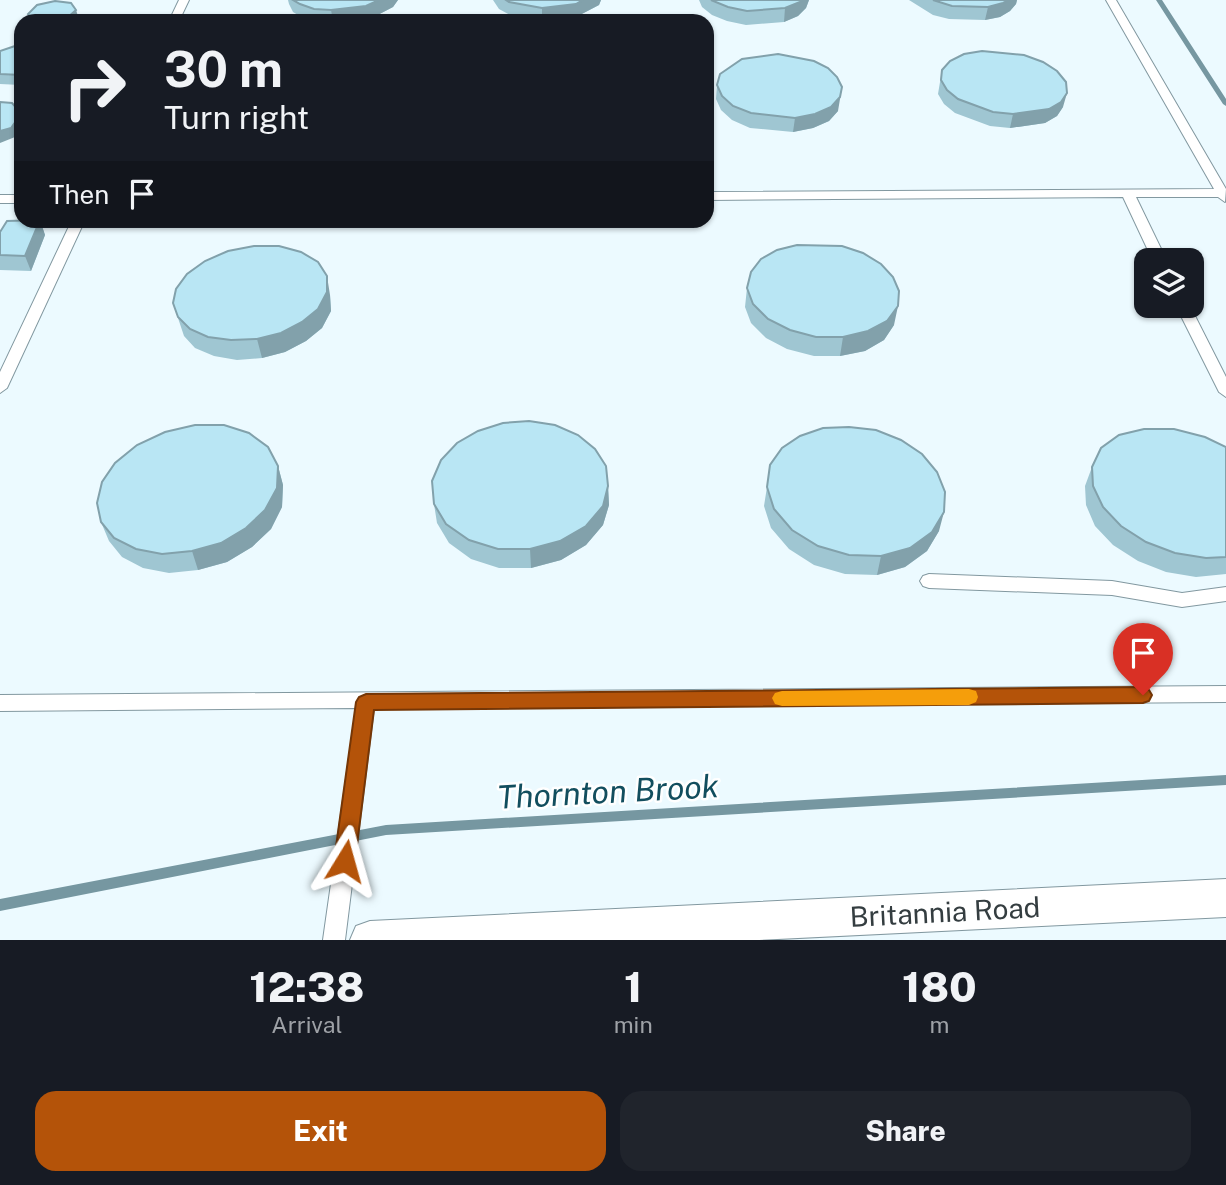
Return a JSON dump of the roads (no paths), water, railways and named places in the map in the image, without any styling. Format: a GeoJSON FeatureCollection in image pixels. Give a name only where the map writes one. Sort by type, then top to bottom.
{"type":"FeatureCollection","features":[{"type":"Feature","properties":{"kind":"street","name":"Britannia Road"},"geometry":{"type":"LineString","coordinates":[[370,940],[1226,898]]}},
{"type":"Feature","properties":{"kind":"lane"},"geometry":{"type":"LineString","coordinates":[[1111,0],[1224,197]]}},
{"type":"Feature","properties":{"kind":"lane"},"geometry":{"type":"LineString","coordinates":[[714,196],[1128,194],[1224,197]]}},
{"type":"Feature","properties":{"kind":"lane"},"geometry":{"type":"LineString","coordinates":[[1128,194],[1154,248]]}},
{"type":"Feature","properties":{"kind":"lane"},"geometry":{"type":"LineString","coordinates":[[0,388],[75,228]]}},
{"type":"Feature","properties":{"kind":"lane"},"geometry":{"type":"LineString","coordinates":[[1189,318],[1226,392]]}},
{"type":"Feature","properties":{"kind":"lane"},"geometry":{"type":"LineString","coordinates":[[929,581],[1112,588],[1181,600],[1226,594]]}},
{"type":"Feature","properties":{"kind":"lane"},"geometry":{"type":"LineString","coordinates":[[0,703],[1226,694]]}},
{"type":"Feature","properties":{"kind":"lane"},"geometry":{"type":"LineString","coordinates":[[334,940],[366,702]]}},
{"type":"Feature","properties":{"kind":"waterway","name":"Thornton Brook"},"geometry":{"type":"LineString","coordinates":[[1159,0],[1226,104]]}},
{"type":"Feature","properties":{"kind":"waterway","name":"Thornton Brook"},"geometry":{"type":"LineString","coordinates":[[0,905],[386,830],[1226,780]]}}]}
